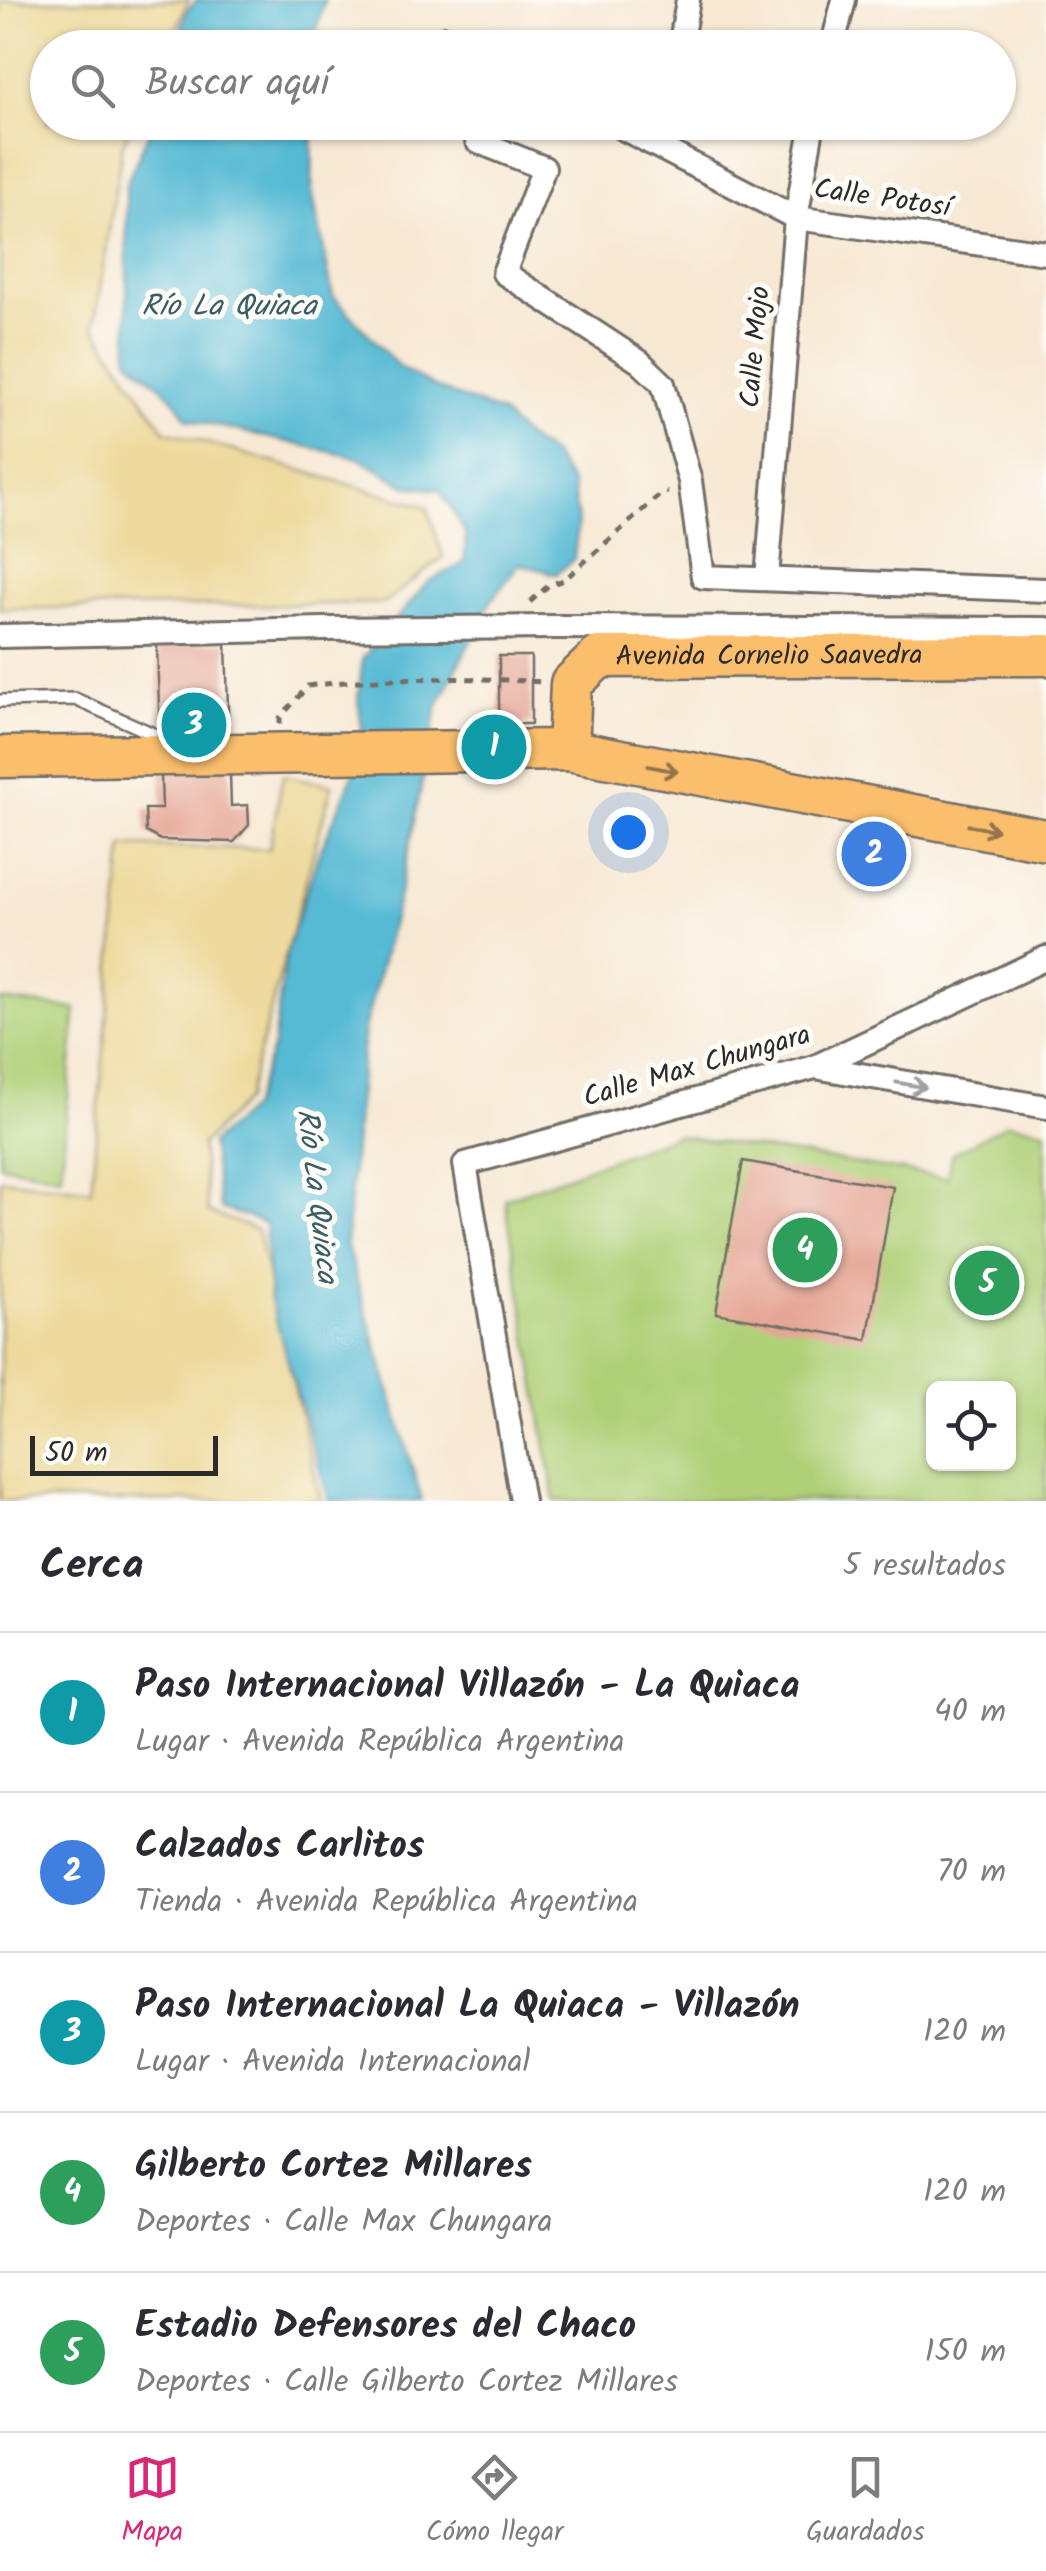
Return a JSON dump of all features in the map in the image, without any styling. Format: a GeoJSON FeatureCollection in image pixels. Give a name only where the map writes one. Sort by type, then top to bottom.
{"type":"FeatureCollection","features":[{"type":"Feature","properties":{"kind":"highway","name":"Avenida Cornelio Saavedra"},"geometry":{"type":"LineString","coordinates":[[571,684],[599,657],[1046,654]]}},
{"type":"Feature","properties":{"kind":"highway"},"geometry":{"type":"LineString","coordinates":[[568,750],[571,684]]}},
{"type":"Feature","properties":{"kind":"highway"},"geometry":{"type":"LineString","coordinates":[[0,757],[568,750],[1046,840]]}},
{"type":"Feature","properties":{"kind":"street"},"geometry":{"type":"LineString","coordinates":[[683,30],[688,0]]}},
{"type":"Feature","properties":{"kind":"street"},"geometry":{"type":"LineString","coordinates":[[836,30],[844,0]]}},
{"type":"Feature","properties":{"kind":"street","name":"Calle Potosí"},"geometry":{"type":"LineString","coordinates":[[646,140],[796,218],[1046,254]]}},
{"type":"Feature","properties":{"kind":"street"},"geometry":{"type":"LineString","coordinates":[[661,148],[663,140]]}},
{"type":"Feature","properties":{"kind":"street","name":"Calle Mojo"},"geometry":{"type":"LineString","coordinates":[[767,578],[796,218],[811,140]]}},
{"type":"Feature","properties":{"kind":"street"},"geometry":{"type":"LineString","coordinates":[[477,141],[544,168],[504,273],[640,362],[663,384],[691,489],[703,577],[1046,590]]}},
{"type":"Feature","properties":{"kind":"street"},"geometry":{"type":"LineString","coordinates":[[0,636],[554,627],[1046,629]]}},
{"type":"Feature","properties":{"kind":"street","name":"Calle Max Chungara"},"geometry":{"type":"LineString","coordinates":[[522,1501],[466,1164],[815,1067],[1046,958]]}},
{"type":"Feature","properties":{"kind":"street"},"geometry":{"type":"LineString","coordinates":[[815,1067],[1046,1107]]}},
{"type":"Feature","properties":{"kind":"lane"},"geometry":{"type":"LineString","coordinates":[[0,700],[75,700],[196,754]]}},
{"type":"Feature","properties":{"kind":"path"},"geometry":{"type":"LineString","coordinates":[[527,605],[549,585],[564,580],[662,493],[691,489]]}},
{"type":"Feature","properties":{"kind":"path"},"geometry":{"type":"LineString","coordinates":[[292,752],[280,718],[308,686],[492,679],[571,684]]}},
{"type":"Feature","properties":{"kind":"green space"},"geometry":{"type":"Polygon","coordinates":[[[0,1000],[76,1009],[61,1176],[0,1165],[0,1000]]]}},
{"type":"Feature","properties":{"kind":"green space"},"geometry":{"type":"Polygon","coordinates":[[[1008,1123],[1046,1130],[1046,1501],[555,1501],[505,1199],[676,1135],[947,1178],[951,1155],[1008,1123]]]}},
{"type":"Feature","properties":{"kind":"sand"},"geometry":{"type":"Polygon","coordinates":[[[0,0],[189,0],[175,30],[30,30],[30,140],[125,140],[94,327],[165,431],[427,507],[443,557],[384,603],[0,609],[0,0]]]}},
{"type":"Feature","properties":{"kind":"sand"},"geometry":{"type":"Polygon","coordinates":[[[283,775],[332,785],[246,1100],[201,1145],[208,1212],[257,1230],[321,1501],[0,1501],[0,1179],[91,1190],[123,846],[269,849],[283,775]]]}},
{"type":"Feature","properties":{"kind":"water"},"geometry":{"type":"Polygon","coordinates":[[[197,0],[325,0],[316,30],[181,30],[187,11],[197,0]]]}},
{"type":"Feature","properties":{"kind":"water","name":"Río La Quiaca"},"geometry":{"type":"Polygon","coordinates":[[[145,140],[313,140],[312,191],[333,296],[399,367],[437,388],[501,413],[524,436],[552,455],[572,484],[578,521],[574,559],[556,574],[519,564],[491,601],[438,705],[399,895],[364,1030],[346,1243],[422,1501],[329,1501],[270,1300],[265,1223],[220,1208],[211,1143],[251,1108],[273,1046],[287,950],[318,856],[354,773],[362,727],[358,699],[363,658],[428,582],[464,563],[466,534],[440,490],[406,486],[358,458],[187,419],[168,393],[128,358],[126,184],[145,140]]]}},
{"type":"Feature","properties":{"kind":"building"},"geometry":{"type":"Polygon","coordinates":[[[226,642],[231,806],[248,805],[249,825],[234,842],[161,840],[146,832],[145,809],[162,809],[157,644],[226,642]]]}},
{"type":"Feature","properties":{"kind":"building"},"geometry":{"type":"Polygon","coordinates":[[[499,656],[531,656],[531,724],[510,724],[511,770],[477,771],[476,725],[499,724],[499,656]]]}},
{"type":"Feature","properties":{"kind":"building"},"geometry":{"type":"Polygon","coordinates":[[[743,1161],[893,1187],[867,1340],[716,1313],[743,1161]]]}},
{"type":"Feature","properties":{"kind":"place","name":"Paso Internacional La Quiaca - Villazón"},"geometry":{"type":"Point","coordinates":[194,725]}},
{"type":"Feature","properties":{"kind":"place","name":"Paso Internacional Villazón - La Quiaca"},"geometry":{"type":"Point","coordinates":[494,747]}},
{"type":"Feature","properties":{"kind":"place","name":"Calzados Carlitos"},"geometry":{"type":"Point","coordinates":[874,854]}},
{"type":"Feature","properties":{"kind":"place","name":"Gilberto Cortez Millares"},"geometry":{"type":"Point","coordinates":[805,1250]}},
{"type":"Feature","properties":{"kind":"place","name":"Estadio Defensores del Chaco"},"geometry":{"type":"Point","coordinates":[987,1283]}}]}
